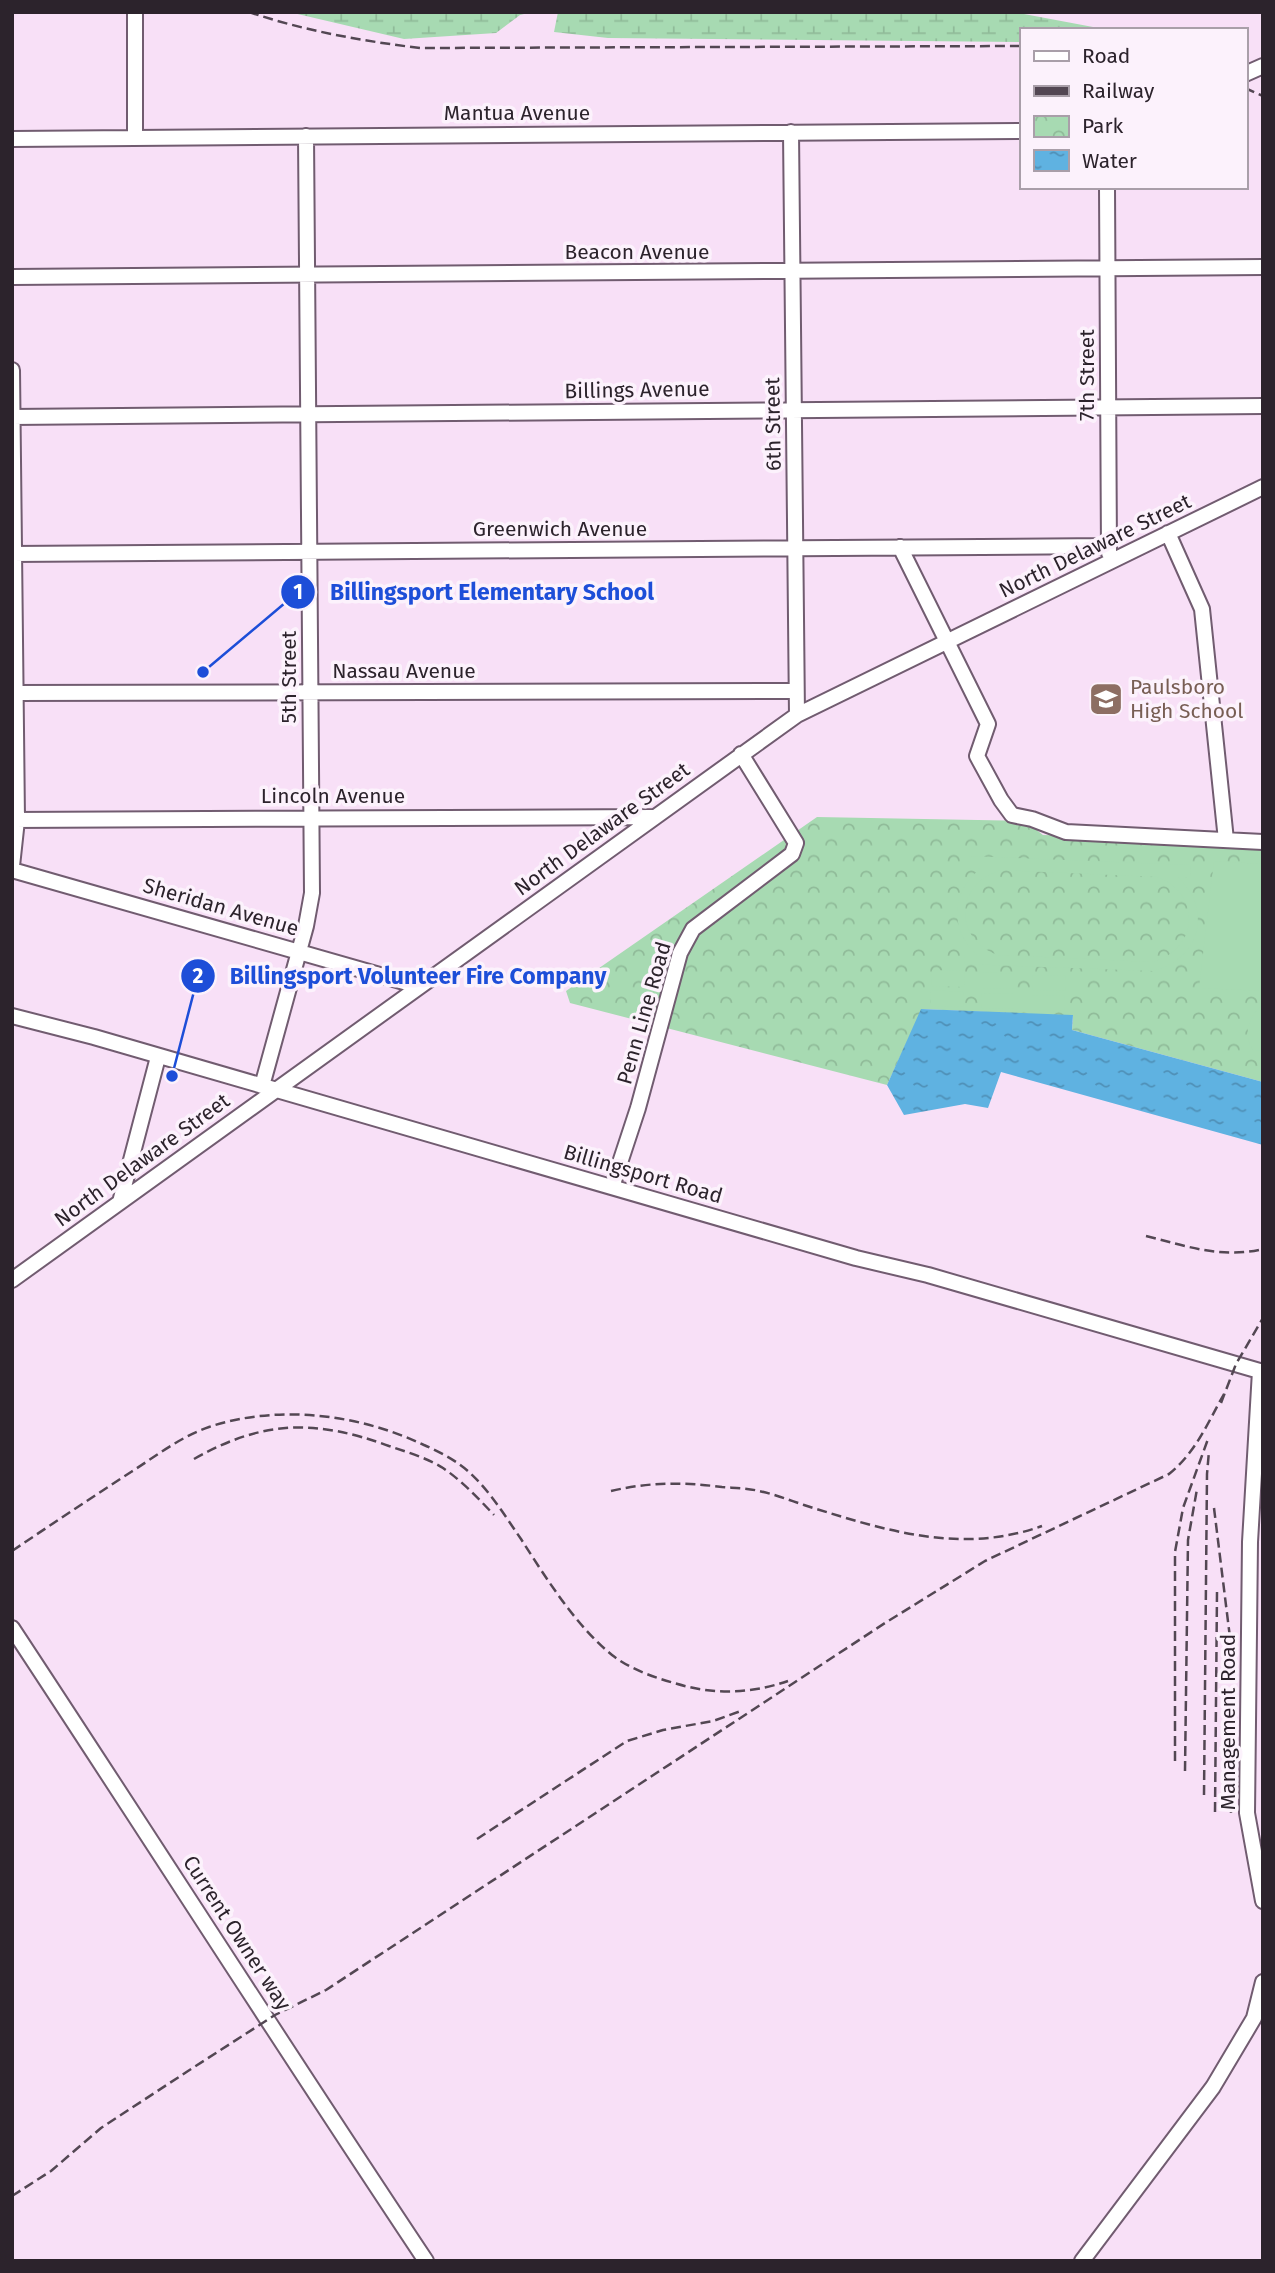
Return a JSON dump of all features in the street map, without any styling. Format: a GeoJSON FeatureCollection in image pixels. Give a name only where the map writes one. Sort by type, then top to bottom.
{"type":"FeatureCollection","features":[{"type":"Feature","properties":{"kind":"street"},"geometry":{"type":"LineString","coordinates":[[135,12],[135,137]]}},
{"type":"Feature","properties":{"kind":"street"},"geometry":{"type":"LineString","coordinates":[[1247,73],[1263,66]]}},
{"type":"Feature","properties":{"kind":"street","name":"Mantua Avenue"},"geometry":{"type":"LineString","coordinates":[[12,139],[1020,131]]}},
{"type":"Feature","properties":{"kind":"street","name":"6th Street"},"geometry":{"type":"LineString","coordinates":[[791,132],[797,715]]}},
{"type":"Feature","properties":{"kind":"street","name":"5th Street"},"geometry":{"type":"LineString","coordinates":[[268,1088],[312,893],[306,136]]}},
{"type":"Feature","properties":{"kind":"street","name":"7th Street"},"geometry":{"type":"LineString","coordinates":[[1107,189],[1109,563]]}},
{"type":"Feature","properties":{"kind":"street","name":"Beacon Avenue"},"geometry":{"type":"LineString","coordinates":[[12,277],[1263,267]]}},
{"type":"Feature","properties":{"kind":"street"},"geometry":{"type":"LineString","coordinates":[[12,370],[15,820],[12,868]]}},
{"type":"Feature","properties":{"kind":"street","name":"Billings Avenue"},"geometry":{"type":"LineString","coordinates":[[13,417],[1263,406]]}},
{"type":"Feature","properties":{"kind":"street","name":"North Delaware Street"},"geometry":{"type":"LineString","coordinates":[[12,1280],[120,1202],[268,1088],[418,986],[797,715],[1263,487]]}},
{"type":"Feature","properties":{"kind":"street"},"geometry":{"type":"LineString","coordinates":[[1168,533],[1202,609],[1226,840]]}},
{"type":"Feature","properties":{"kind":"street","name":"Greenwich Avenue"},"geometry":{"type":"LineString","coordinates":[[13,554],[1109,546]]}},
{"type":"Feature","properties":{"kind":"street"},"geometry":{"type":"LineString","coordinates":[[900,547],[988,723],[977,756],[1012,815],[1032,819],[1066,832],[1263,842]]}},
{"type":"Feature","properties":{"kind":"street","name":"Nassau Avenue"},"geometry":{"type":"LineString","coordinates":[[14,692],[796,691]]}},
{"type":"Feature","properties":{"kind":"street","name":"Penn Line Road"},"geometry":{"type":"LineString","coordinates":[[612,1187],[638,1108],[680,953],[693,929],[792,854],[796,843],[741,754]]}},
{"type":"Feature","properties":{"kind":"street","name":"Lincoln Avenue"},"geometry":{"type":"LineString","coordinates":[[15,820],[653,817]]}},
{"type":"Feature","properties":{"kind":"street","name":"Sheridan Avenue"},"geometry":{"type":"LineString","coordinates":[[12,868],[418,986]]}},
{"type":"Feature","properties":{"kind":"street","name":"Billingsport Road"},"geometry":{"type":"LineString","coordinates":[[12,1016],[856,1258],[928,1275],[1262,1371]]}},
{"type":"Feature","properties":{"kind":"street"},"geometry":{"type":"LineString","coordinates":[[120,1202],[158,1057]]}},
{"type":"Feature","properties":{"kind":"street","name":"Management Road"},"geometry":{"type":"LineString","coordinates":[[1262,1371],[1250,1542],[1247,1812],[1263,1901]]}},
{"type":"Feature","properties":{"kind":"street","name":"Current Owner way"},"geometry":{"type":"LineString","coordinates":[[12,1628],[426,2261]]}},
{"type":"Feature","properties":{"kind":"street"},"geometry":{"type":"LineString","coordinates":[[1083,2261],[1213,2087],[1254,2018],[1263,1982]]}},
{"type":"Feature","properties":{"kind":"green space"},"geometry":{"type":"Polygon","coordinates":[[[289,12],[532,12],[520,15],[496,33],[404,39],[289,12]]]}},
{"type":"Feature","properties":{"kind":"green space"},"geometry":{"type":"Polygon","coordinates":[[[558,12],[1014,12],[1098,28],[1020,28],[1020,42],[608,38],[554,32],[558,12]]]}},
{"type":"Feature","properties":{"kind":"green space"},"geometry":{"type":"Polygon","coordinates":[[[817,817],[1025,821],[1043,835],[1263,841],[1263,1082],[1072,1030],[1073,1016],[922,1009],[887,1085],[570,1003],[566,991],[817,817]]]}},
{"type":"Feature","properties":{"kind":"green space"},"geometry":{"type":"Polygon","coordinates":[[[969,856],[1191,865],[1190,877],[1178,877],[1189,890],[1195,904],[1198,918],[1196,932],[1191,945],[1182,956],[1153,971],[964,964],[965,955],[977,955],[968,945],[958,922],[957,911],[963,888],[980,869],[969,868],[969,856]],[[1002,870],[986,876],[975,886],[965,911],[967,924],[973,937],[983,947],[998,955],[1152,962],[1168,956],[1179,946],[1189,921],[1188,908],[1182,895],[1172,885],[1157,877],[1002,870]]]}},
{"type":"Feature","properties":{"kind":"green space"},"geometry":{"type":"Polygon","coordinates":[[[1214,861],[1263,864],[1263,991],[1199,988],[1214,861]]]}},
{"type":"Feature","properties":{"kind":"green space"},"geometry":{"type":"Polygon","coordinates":[[[932,970],[965,971],[964,987],[931,986],[932,970]]]}},
{"type":"Feature","properties":{"kind":"green space"},"geometry":{"type":"Polygon","coordinates":[[[982,972],[1015,974],[1015,989],[982,988],[982,972]]]}},
{"type":"Feature","properties":{"kind":"green space"},"geometry":{"type":"Polygon","coordinates":[[[1033,975],[1066,976],[1065,991],[1032,990],[1033,975]]]}},
{"type":"Feature","properties":{"kind":"green space"},"geometry":{"type":"Polygon","coordinates":[[[931,990],[964,992],[963,1007],[930,1006],[931,990]]]}},
{"type":"Feature","properties":{"kind":"green space"},"geometry":{"type":"Polygon","coordinates":[[[982,993],[1014,994],[1014,1009],[981,1008],[982,993]]]}},
{"type":"Feature","properties":{"kind":"green space"},"geometry":{"type":"Polygon","coordinates":[[[1032,995],[1065,996],[1064,1011],[1032,1010],[1032,995]]]}},
{"type":"Feature","properties":{"kind":"green space"},"geometry":{"type":"Polygon","coordinates":[[[1263,1005],[1263,1051],[1253,1050],[1248,1038],[1249,1025],[1254,1014],[1263,1005]]]}},
{"type":"Feature","properties":{"kind":"water"},"geometry":{"type":"Polygon","coordinates":[[[921,1009],[1073,1015],[1072,1030],[1263,1082],[1263,1145],[1001,1072],[988,1108],[965,1104],[904,1115],[887,1085],[921,1009]]]}},
{"type":"Feature","properties":{"kind":"railway"},"geometry":{"type":"LineString","coordinates":[[249,12],[291,25],[420,48],[1020,46]]}},
{"type":"Feature","properties":{"kind":"railway"},"geometry":{"type":"LineString","coordinates":[[1247,89],[1263,96]]}},
{"type":"Feature","properties":{"kind":"railway"},"geometry":{"type":"LineString","coordinates":[[1146,1236],[1219,1252],[1263,1249]]}},
{"type":"Feature","properties":{"kind":"railway"},"geometry":{"type":"LineString","coordinates":[[1221,1403],[1236,1364],[1263,1318]]}},
{"type":"Feature","properties":{"kind":"railway"},"geometry":{"type":"LineString","coordinates":[[12,2196],[51,2171],[101,2128],[275,2015],[326,1990],[885,1623],[985,1561],[1169,1474],[1194,1447],[1224,1394]]}},
{"type":"Feature","properties":{"kind":"railway"},"geometry":{"type":"LineString","coordinates":[[12,1551],[168,1447],[198,1431],[235,1420],[263,1416],[290,1414],[346,1420],[399,1434],[448,1457],[469,1472],[497,1504],[574,1616],[599,1643],[626,1664],[650,1675],[703,1690],[746,1691],[788,1681]]}},
{"type":"Feature","properties":{"kind":"railway"},"geometry":{"type":"LineString","coordinates":[[194,1459],[219,1446],[267,1431],[290,1428],[337,1431],[362,1437],[437,1464],[463,1484],[494,1515]]}},
{"type":"Feature","properties":{"kind":"railway"},"geometry":{"type":"LineString","coordinates":[[1175,1761],[1175,1552],[1183,1508],[1208,1439]]}},
{"type":"Feature","properties":{"kind":"railway"},"geometry":{"type":"LineString","coordinates":[[1204,1795],[1209,1451]]}},
{"type":"Feature","properties":{"kind":"railway"},"geometry":{"type":"LineString","coordinates":[[611,1491],[666,1484],[750,1489],[863,1523],[922,1536],[952,1539],[1012,1534],[1042,1526]]}},
{"type":"Feature","properties":{"kind":"railway"},"geometry":{"type":"LineString","coordinates":[[1185,1771],[1188,1540],[1197,1489]]}},
{"type":"Feature","properties":{"kind":"railway"},"geometry":{"type":"LineString","coordinates":[[1214,1508],[1233,1662],[1231,1813]]}},
{"type":"Feature","properties":{"kind":"railway"},"geometry":{"type":"LineString","coordinates":[[1215,1812],[1217,1592]]}},
{"type":"Feature","properties":{"kind":"railway"},"geometry":{"type":"LineString","coordinates":[[477,1839],[627,1741],[663,1730],[713,1721],[741,1711]]}},
{"type":"Feature","properties":{"kind":"place","name":"Billingsport Elementary School"},"geometry":{"type":"Point","coordinates":[203,672]}},
{"type":"Feature","properties":{"kind":"place","name":"Paulsboro High School"},"geometry":{"type":"Point","coordinates":[1106,699]}},
{"type":"Feature","properties":{"kind":"place","name":"Billingsport Volunteer Fire Company"},"geometry":{"type":"Point","coordinates":[172,1076]}}]}
